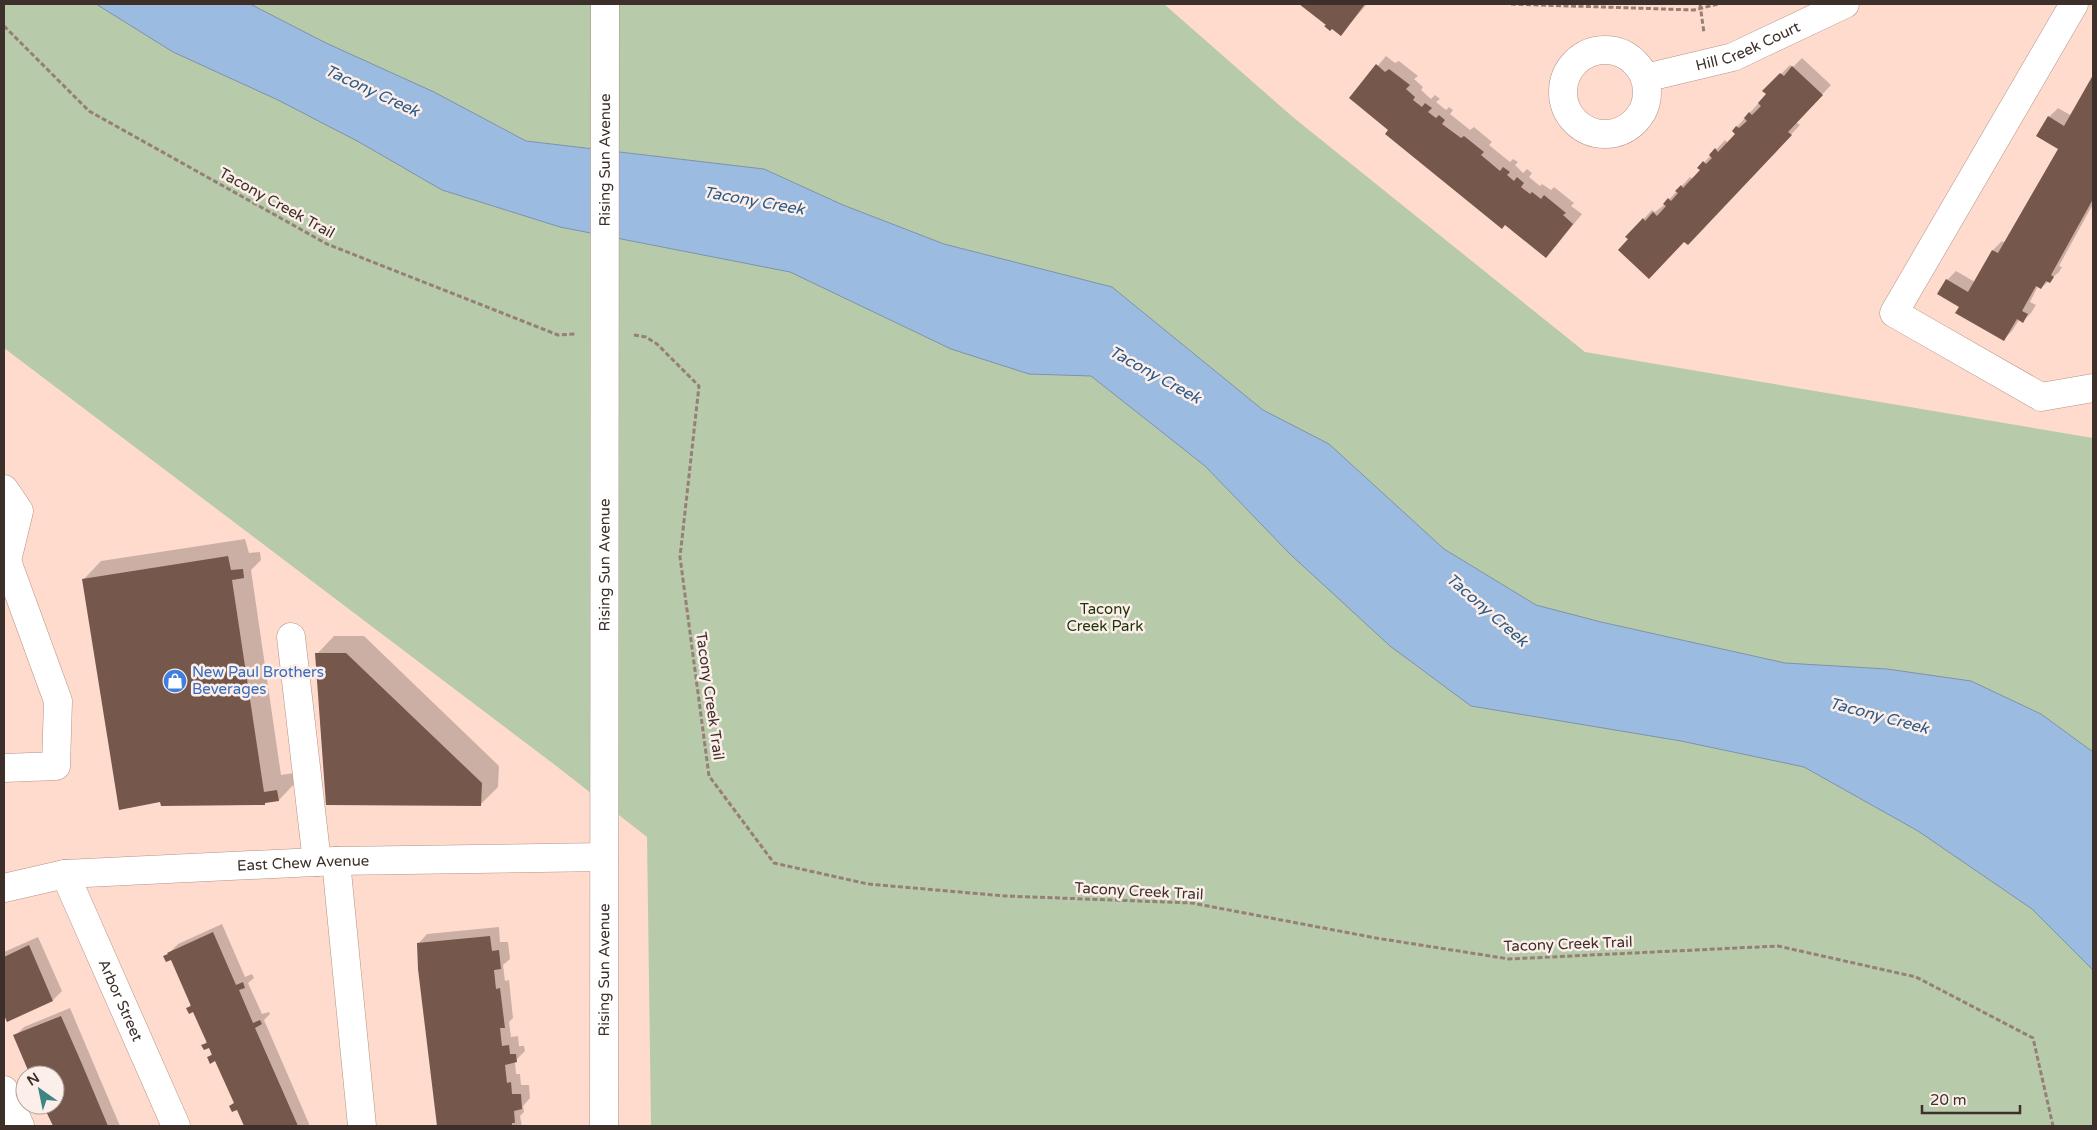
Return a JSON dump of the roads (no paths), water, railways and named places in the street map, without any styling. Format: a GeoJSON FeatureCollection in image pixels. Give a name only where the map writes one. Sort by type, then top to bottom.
{"type":"FeatureCollection","features":[{"type":"Feature","properties":{"kind":"main road","name":"Rising Sun Avenue"},"geometry":{"type":"LineString","coordinates":[[604,1126],[605,4]]}},
{"type":"Feature","properties":{"kind":"main road","name":"Hill Creek Court"},"geometry":{"type":"LineString","coordinates":[[1646,78],[1733,57],[1846,4]]}},
{"type":"Feature","properties":{"kind":"main road"},"geometry":{"type":"LineString","coordinates":[[2074,4],[1894,313],[2042,397],[2093,388]]}},
{"type":"Feature","properties":{"kind":"main road"},"geometry":{"type":"LineString","coordinates":[[4,488],[19,511],[5,567],[58,701],[56,766],[4,768]]}},
{"type":"Feature","properties":{"kind":"main road"},"geometry":{"type":"LineString","coordinates":[[291,637],[327,861],[362,1126]]}},
{"type":"Feature","properties":{"kind":"main road","name":"East Chew Avenue"},"geometry":{"type":"LineString","coordinates":[[4,888],[65,874],[327,861],[604,857]]}},
{"type":"Feature","properties":{"kind":"main road","name":"Arbor Street"},"geometry":{"type":"LineString","coordinates":[[65,874],[176,1126]]}},
{"type":"Feature","properties":{"kind":"main road"},"geometry":{"type":"LineString","coordinates":[[4,1090],[20,1126]]}},
{"type":"Feature","properties":{"kind":"water","name":"Tacony Creek"},"geometry":{"type":"Polygon","coordinates":[[[96,4],[250,4],[326,43],[434,92],[526,141],[764,169],[843,205],[944,244],[1112,287],[1263,410],[1329,444],[1444,549],[1536,605],[1601,622],[1785,663],[1887,669],[1971,681],[2041,714],[2093,752],[2093,970],[2032,909],[1918,831],[1804,767],[1681,741],[1471,706],[1390,646],[1290,554],[1205,466],[1091,376],[1029,374],[951,349],[790,272],[560,227],[442,190],[359,142],[278,100],[173,52],[96,4]]]}},
{"type":"Feature","properties":{"kind":"place","name":"New Paul Brothers Beverages"},"geometry":{"type":"Point","coordinates":[175,681]}},
{"type":"Feature","properties":{"kind":"park label","name":"Tacony Creek Park"},"geometry":{"type":"Point","coordinates":[1105,618]}}]}
